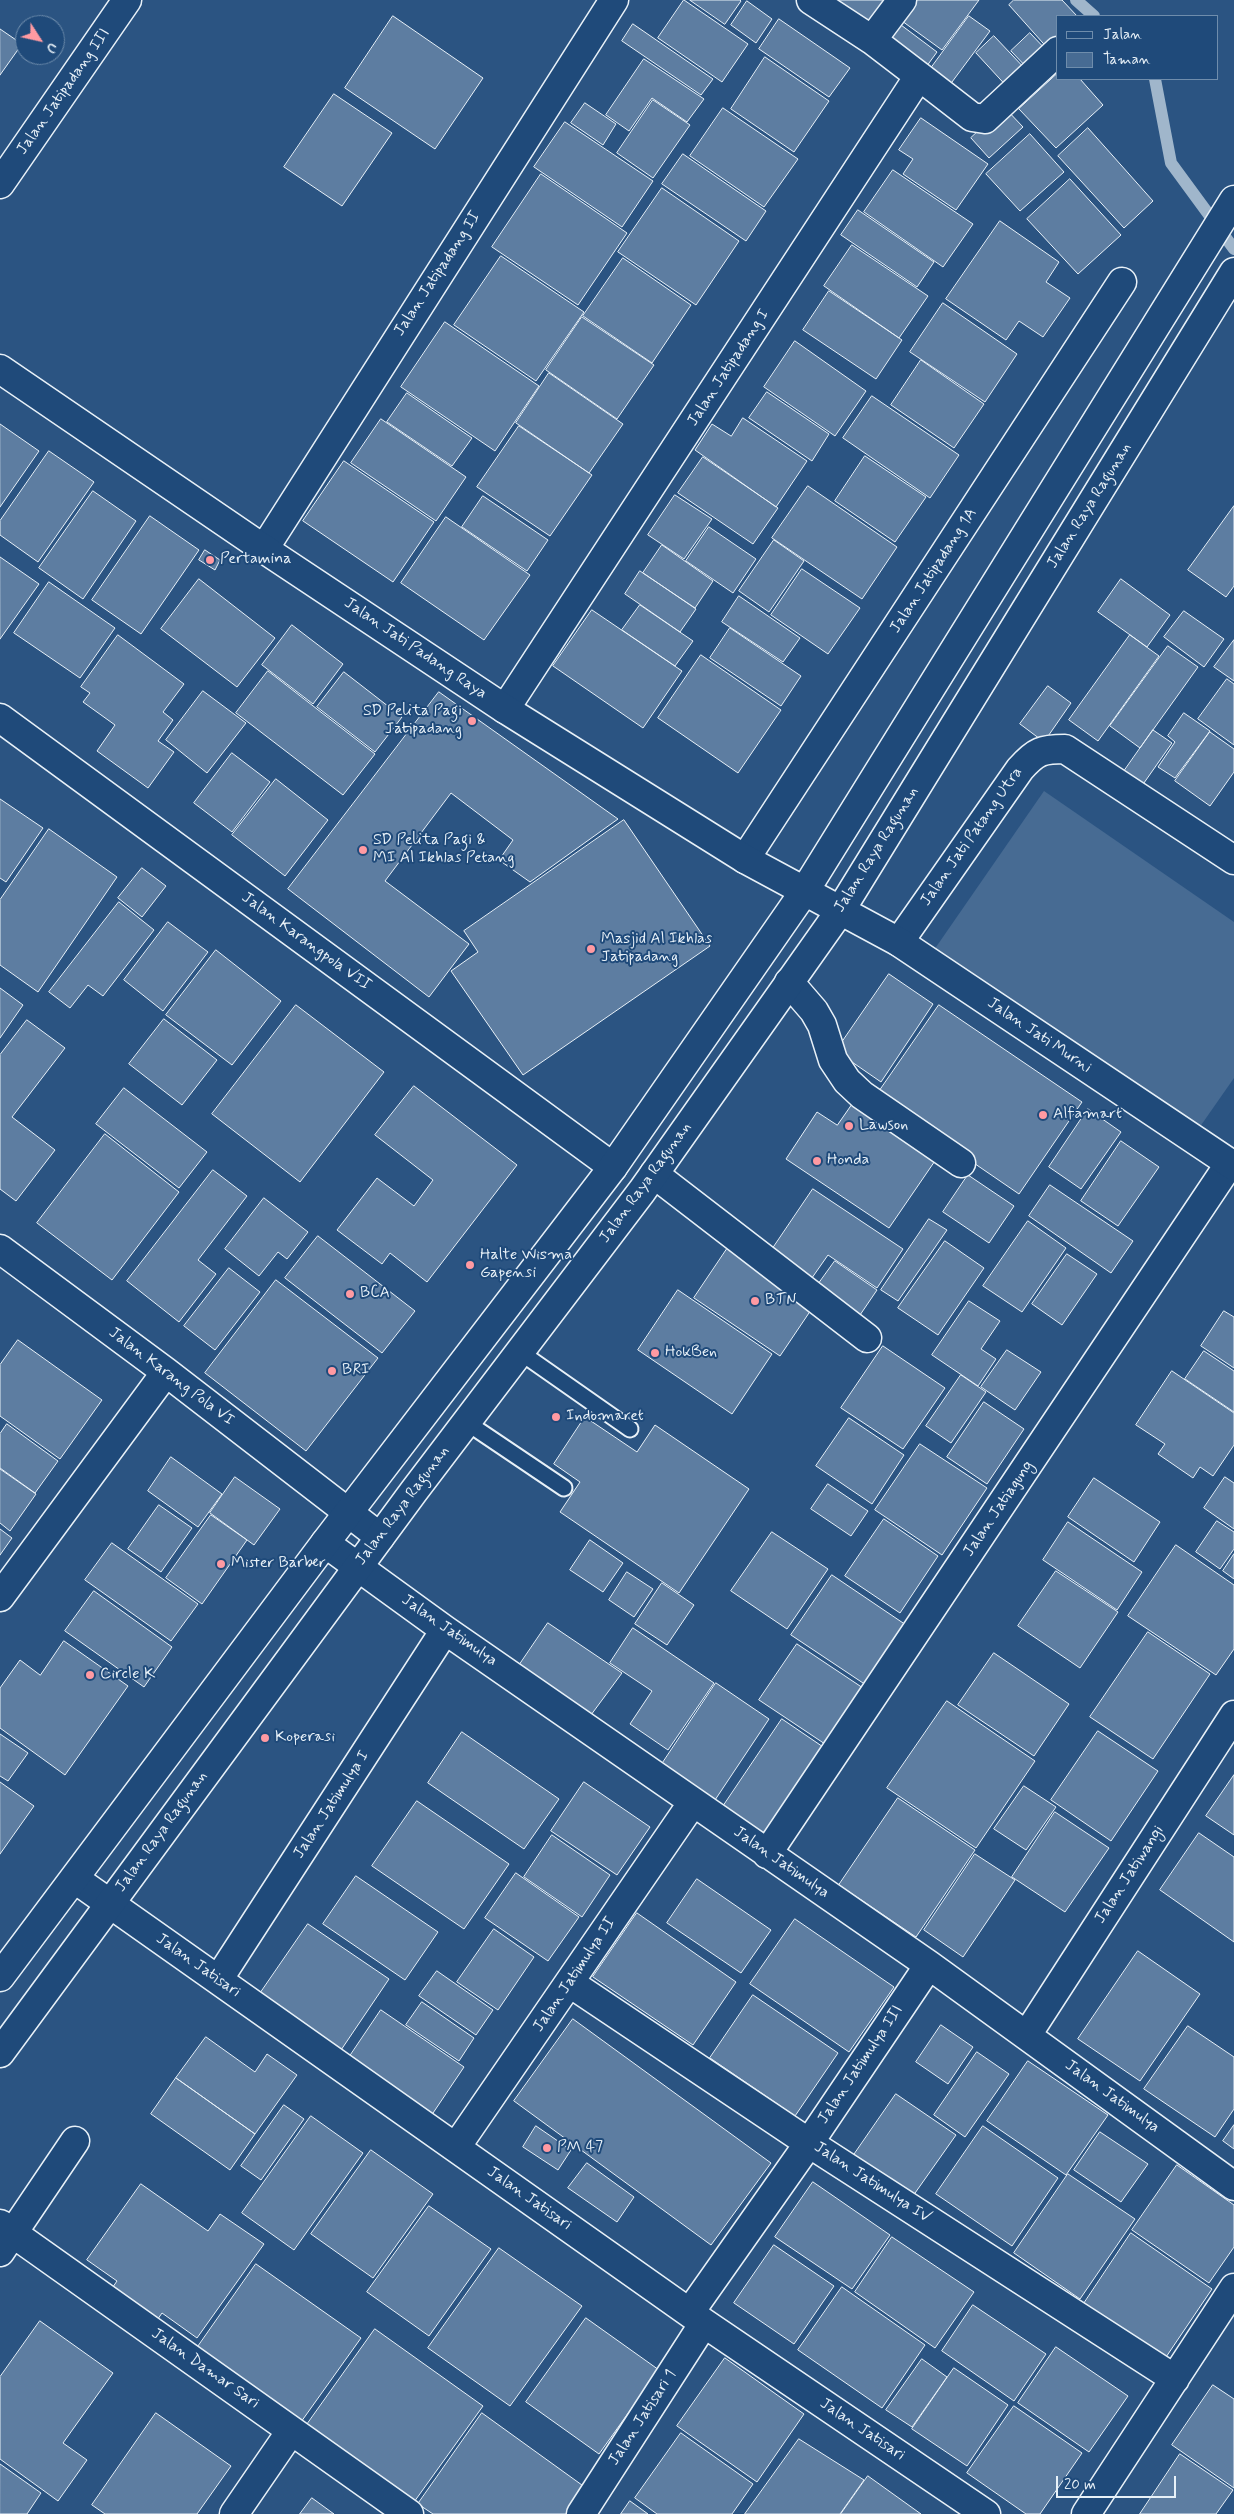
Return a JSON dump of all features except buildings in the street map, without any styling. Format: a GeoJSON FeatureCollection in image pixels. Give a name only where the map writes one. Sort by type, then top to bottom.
{"type":"FeatureCollection","features":[{"type":"Feature","properties":{"kind":"street","name":"Jalan Jatipadang II"},"geometry":{"type":"LineString","coordinates":[[264,549],[614,0]]}},
{"type":"Feature","properties":{"kind":"street"},"geometry":{"type":"LineString","coordinates":[[811,0],[872,40],[972,117],[985,119],[1056,53]]}},
{"type":"Feature","properties":{"kind":"street"},"geometry":{"type":"LineString","coordinates":[[872,40],[902,0]]}},
{"type":"Feature","properties":{"kind":"street","name":"Jalan Jatipadang III"},"geometry":{"type":"LineString","coordinates":[[0,184],[118,3]]}},
{"type":"Feature","properties":{"kind":"street","name":"Jalan Jatipadang I"},"geometry":{"type":"LineString","coordinates":[[505,709],[919,76]]}},
{"type":"Feature","properties":{"kind":"street"},"geometry":{"type":"LineString","coordinates":[[0,1977],[326,1543],[345,1509],[613,1167],[804,892],[1234,200]]}},
{"type":"Feature","properties":{"kind":"street","name":"Jalan Raya Ragunan"},"geometry":{"type":"LineString","coordinates":[[0,2053],[380,1537],[654,1174],[840,911],[1234,272]]}},
{"type":"Feature","properties":{"kind":"street","name":"Jalan Jatipadang 1A"},"geometry":{"type":"LineString","coordinates":[[745,859],[1122,282]]}},
{"type":"Feature","properties":{"kind":"street","name":"Jalan Jati Padang Raya"},"geometry":{"type":"LineString","coordinates":[[0,369],[264,549],[505,709],[745,859],[840,911]]}},
{"type":"Feature","properties":{"kind":"street","name":"Jalan Karangpola VII"},"geometry":{"type":"LineString","coordinates":[[0,718],[613,1167]]}},
{"type":"Feature","properties":{"kind":"street","name":"Jalan Jati Patang Utra"},"geometry":{"type":"LineString","coordinates":[[899,942],[1020,769],[1032,755],[1046,749],[1065,749],[1232,855]]}},
{"type":"Feature","properties":{"kind":"street","name":"Jalan Jati Murni"},"geometry":{"type":"LineString","coordinates":[[840,911],[899,942],[1232,1165]]}},
{"type":"Feature","properties":{"kind":"street"},"geometry":{"type":"LineString","coordinates":[[789,982],[814,1011],[822,1025],[833,1060],[847,1081],[862,1095],[961,1163]]}},
{"type":"Feature","properties":{"kind":"street","name":"Jalan Jatiagung"},"geometry":{"type":"LineString","coordinates":[[768,1854],[1232,1165]]}},
{"type":"Feature","properties":{"kind":"street"},"geometry":{"type":"LineString","coordinates":[[654,1174],[867,1338]]}},
{"type":"Feature","properties":{"kind":"street","name":"Jalan Karang Pola VI"},"geometry":{"type":"LineString","coordinates":[[0,1249],[166,1372],[380,1537]]}},
{"type":"Feature","properties":{"kind":"street"},"geometry":{"type":"LineString","coordinates":[[0,1597],[166,1372]]}},
{"type":"Feature","properties":{"kind":"street","name":"Jalan Jatimulya"},"geometry":{"type":"LineString","coordinates":[[326,1543],[445,1630],[929,1965],[1234,2186]]}},
{"type":"Feature","properties":{"kind":"street","name":"Jalan Jatimulya I"},"geometry":{"type":"LineString","coordinates":[[218,1980],[445,1630]]}},
{"type":"Feature","properties":{"kind":"street","name":"Jalan Jatiwangi"},"geometry":{"type":"LineString","coordinates":[[1027,2035],[1234,1715]]}},
{"type":"Feature","properties":{"kind":"street","name":"Jalan Jatimulya II"},"geometry":{"type":"LineString","coordinates":[[454,2146],[463,2137],[570,1983],[693,1802]]}},
{"type":"Feature","properties":{"kind":"street","name":"Jalan Jatisari"},"geometry":{"type":"LineString","coordinates":[[75,1879],[697,2318],[986,2514]]}},
{"type":"Feature","properties":{"kind":"street","name":"Jalan Jatimulya III"},"geometry":{"type":"LineString","coordinates":[[697,2318],[809,2143],[929,1965]]}},
{"type":"Feature","properties":{"kind":"street","name":"Jalan Jatimulya IV"},"geometry":{"type":"LineString","coordinates":[[570,1983],[809,2143],[1176,2379]]}},
{"type":"Feature","properties":{"kind":"street"},"geometry":{"type":"LineString","coordinates":[[4,2237],[75,2141]]}},
{"type":"Feature","properties":{"kind":"street","name":"Jalan Damar Sari"},"geometry":{"type":"LineString","coordinates":[[4,2237],[410,2514]]}},
{"type":"Feature","properties":{"kind":"street"},"geometry":{"type":"LineString","coordinates":[[1086,2514],[1234,2288]]}},
{"type":"Feature","properties":{"kind":"street","name":"Jalan Jatisari 1"},"geometry":{"type":"LineString","coordinates":[[581,2514],[697,2318]]}},
{"type":"Feature","properties":{"kind":"street"},"geometry":{"type":"LineString","coordinates":[[234,2514],[291,2431]]}},
{"type":"Feature","properties":{"kind":"lane"},"geometry":{"type":"LineString","coordinates":[[520,1352],[630,1429]]}},
{"type":"Feature","properties":{"kind":"lane"},"geometry":{"type":"LineString","coordinates":[[466,1422],[564,1488]]}},
{"type":"Feature","properties":{"kind":"green space"},"geometry":{"type":"Polygon","coordinates":[[[1044,791],[1234,922],[1234,1078],[1197,1131],[934,950],[1044,791]]]}},
{"type":"Feature","properties":{"kind":"waterway"},"geometry":{"type":"LineString","coordinates":[[1076,0],[1093,15]]}},
{"type":"Feature","properties":{"kind":"waterway"},"geometry":{"type":"LineString","coordinates":[[1155,80],[1171,163],[1234,249]]}},
{"type":"Feature","properties":{"kind":"place","name":"Pertamina"},"geometry":{"type":"Point","coordinates":[210,560]}},
{"type":"Feature","properties":{"kind":"place","name":"SD Pelita Pagi Jatipadang"},"geometry":{"type":"Point","coordinates":[472,721]}},
{"type":"Feature","properties":{"kind":"place","name":"SD Pelita Pagi & MI Al Ikhlas Petang"},"geometry":{"type":"Point","coordinates":[363,850]}},
{"type":"Feature","properties":{"kind":"place","name":"Masjid Al Ikhlas Jatipadang"},"geometry":{"type":"Point","coordinates":[591,949]}},
{"type":"Feature","properties":{"kind":"place","name":"Alfamart"},"geometry":{"type":"Point","coordinates":[1043,1115]}},
{"type":"Feature","properties":{"kind":"place","name":"Lawson"},"geometry":{"type":"Point","coordinates":[849,1126]}},
{"type":"Feature","properties":{"kind":"place","name":"Honda"},"geometry":{"type":"Point","coordinates":[817,1161]}},
{"type":"Feature","properties":{"kind":"place","name":"Halte Wisma Gapensi"},"geometry":{"type":"Point","coordinates":[470,1265]}},
{"type":"Feature","properties":{"kind":"place","name":"BCA"},"geometry":{"type":"Point","coordinates":[350,1294]}},
{"type":"Feature","properties":{"kind":"place","name":"BTN"},"geometry":{"type":"Point","coordinates":[755,1301]}},
{"type":"Feature","properties":{"kind":"place","name":"HokBen"},"geometry":{"type":"Point","coordinates":[655,1353]}},
{"type":"Feature","properties":{"kind":"place","name":"BRI"},"geometry":{"type":"Point","coordinates":[332,1371]}},
{"type":"Feature","properties":{"kind":"place","name":"Indomaret"},"geometry":{"type":"Point","coordinates":[556,1417]}},
{"type":"Feature","properties":{"kind":"place","name":"Mister Barber"},"geometry":{"type":"Point","coordinates":[221,1564]}},
{"type":"Feature","properties":{"kind":"place","name":"Circle K"},"geometry":{"type":"Point","coordinates":[90,1675]}},
{"type":"Feature","properties":{"kind":"place","name":"Koperasi"},"geometry":{"type":"Point","coordinates":[265,1738]}},
{"type":"Feature","properties":{"kind":"place","name":"PM 47"},"geometry":{"type":"Point","coordinates":[547,2148]}}]}
